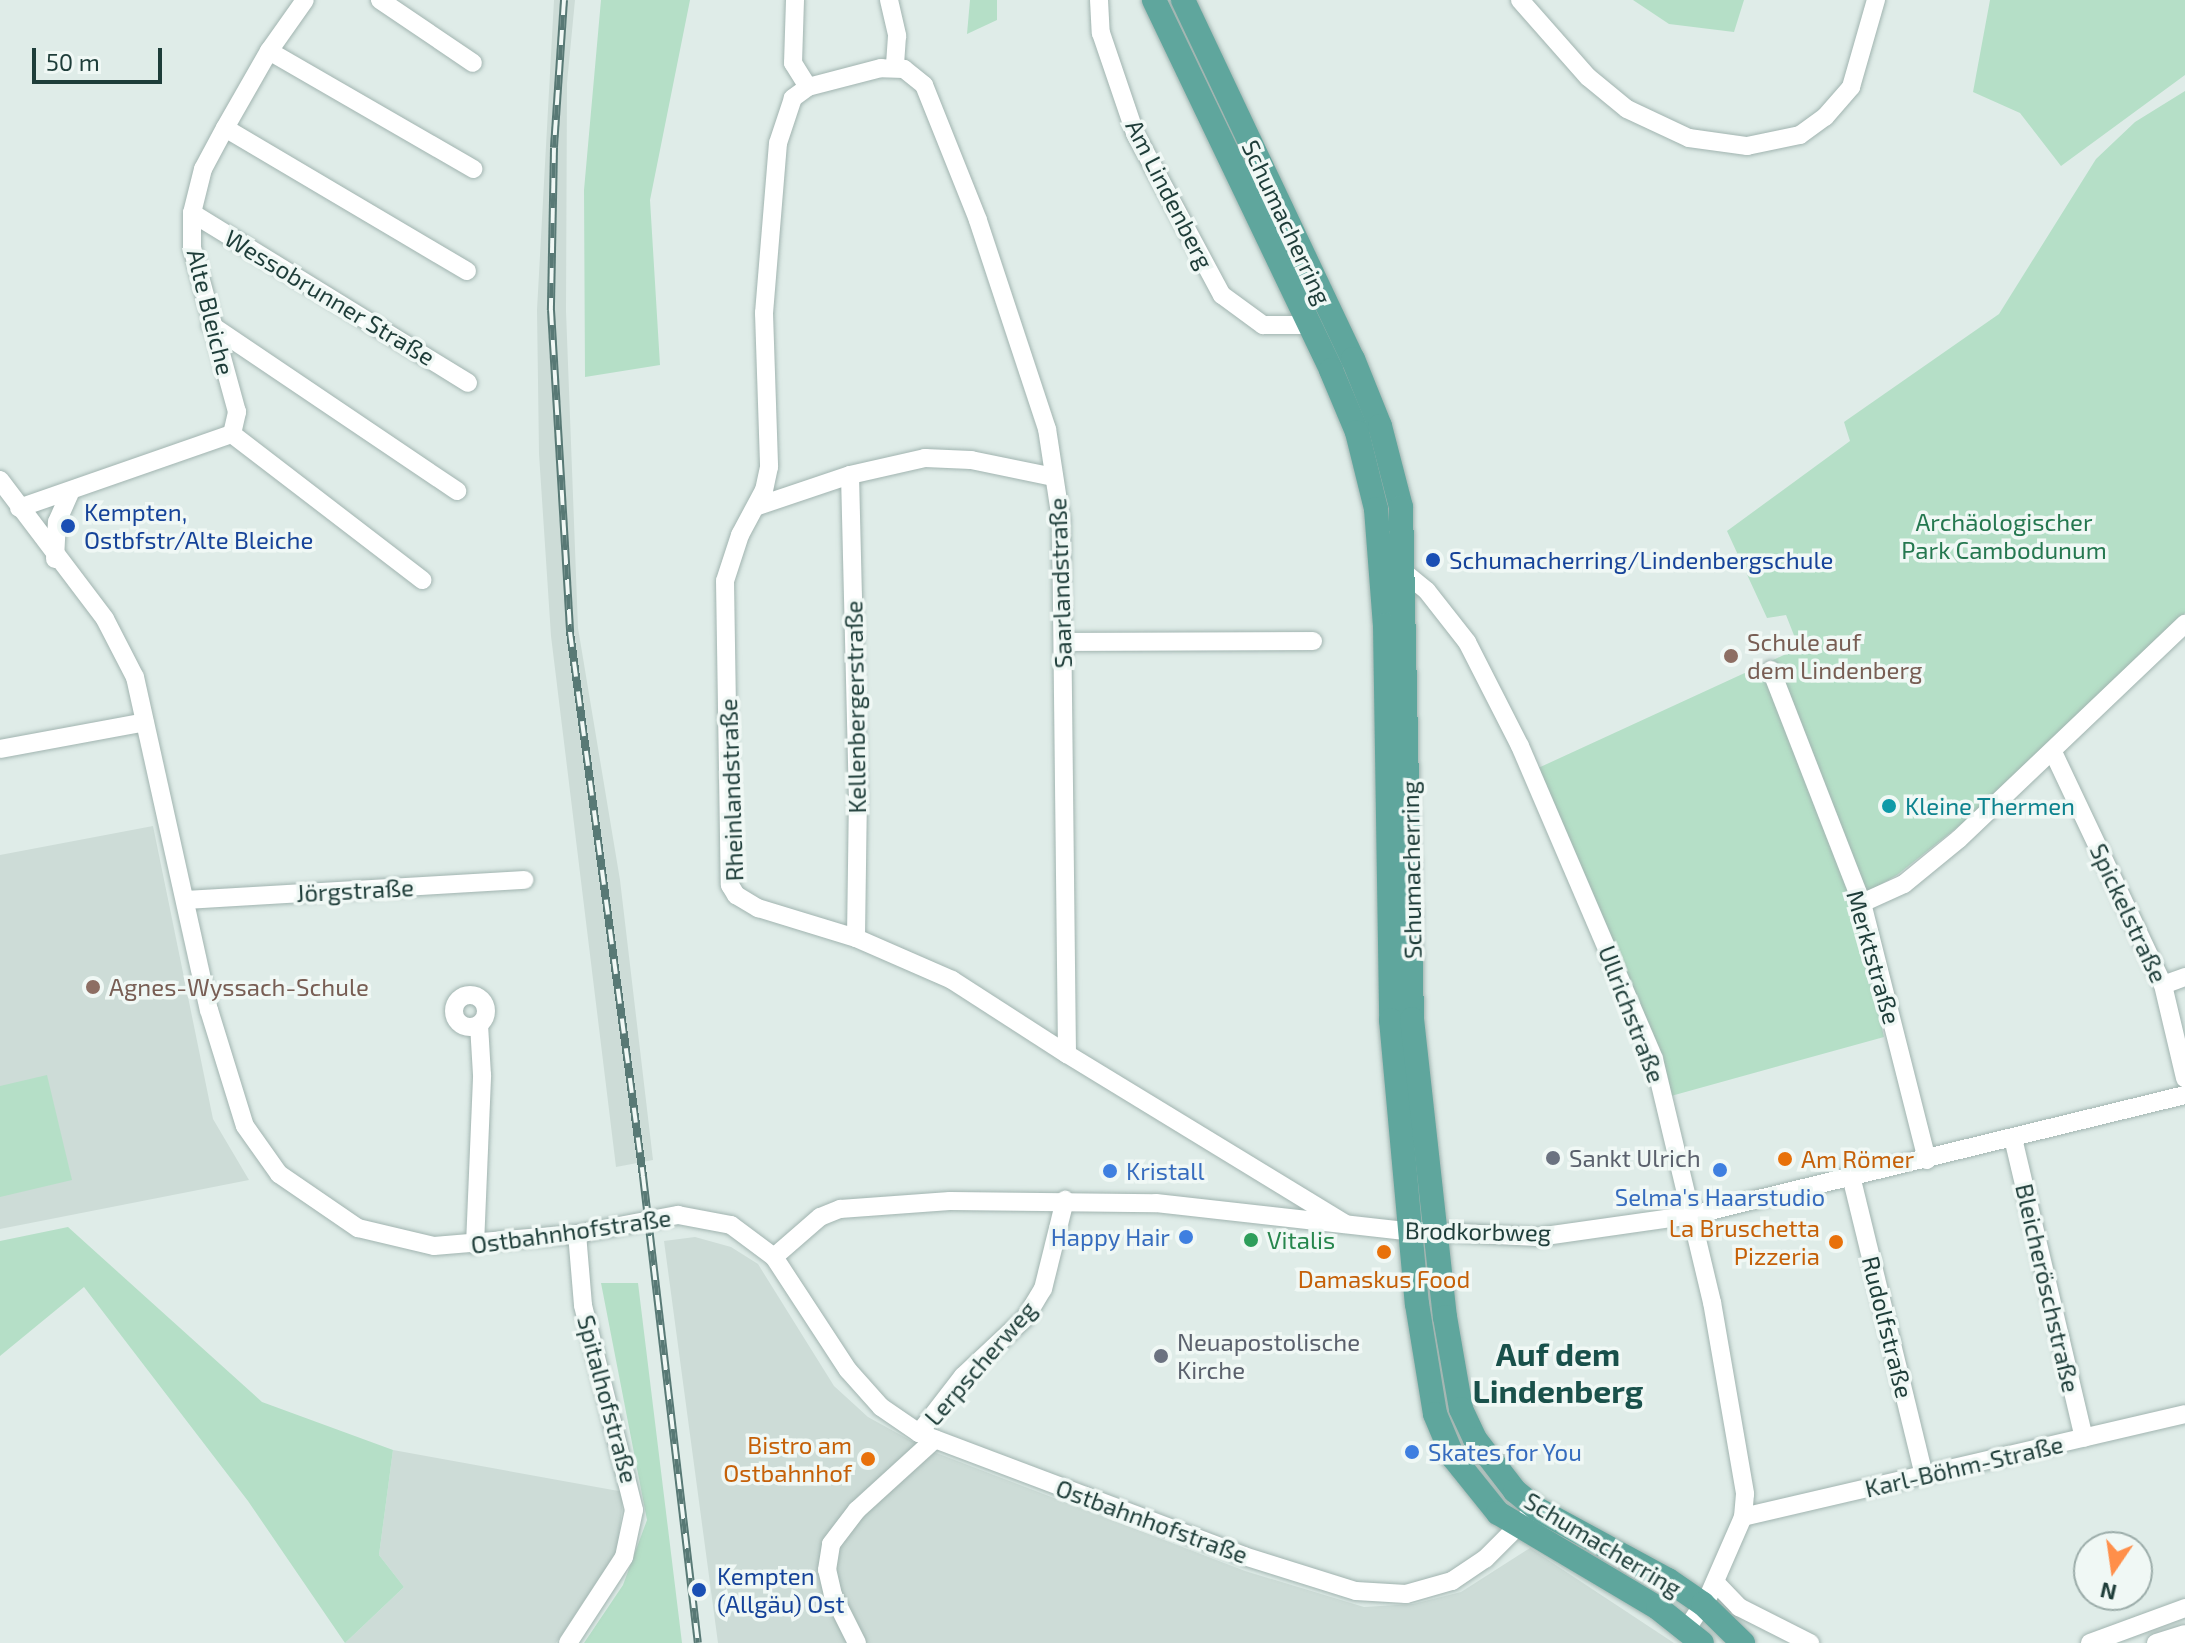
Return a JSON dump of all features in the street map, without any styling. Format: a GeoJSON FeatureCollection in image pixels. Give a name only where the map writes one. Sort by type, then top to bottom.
{"type":"FeatureCollection","features":[{"type":"Feature","properties":{"kind":"main road","name":"Schumacherring"},"geometry":{"type":"LineString","coordinates":[[1154,0],[1357,432],[1368,470],[1396,623],[1412,1019],[1436,1233],[1461,1409],[1494,1468],[1537,1509],[1703,1604],[1743,1643]]}},
{"type":"Feature","properties":{"kind":"main road","name":"Schumacherring"},"geometry":{"type":"LineString","coordinates":[[1183,0],[1380,426],[1401,507],[1405,573],[1396,623]]}},
{"type":"Feature","properties":{"kind":"main road","name":"Schumacherring"},"geometry":{"type":"LineString","coordinates":[[1397,658],[1391,1020],[1409,1230],[1435,1414],[1475,1489],[1517,1528],[1658,1608],[1694,1636]]}},
{"type":"Feature","properties":{"kind":"street","name":"Alte Bleiche"},"geometry":{"type":"LineString","coordinates":[[232,434],[237,412],[192,248],[192,213],[203,169],[269,51],[305,0]]}},
{"type":"Feature","properties":{"kind":"street"},"geometry":{"type":"LineString","coordinates":[[380,0],[473,63]]}},
{"type":"Feature","properties":{"kind":"street"},"geometry":{"type":"LineString","coordinates":[[795,0],[793,63],[800,93],[895,68],[897,36],[889,0]]}},
{"type":"Feature","properties":{"kind":"street","name":"Am Lindenberg"},"geometry":{"type":"LineString","coordinates":[[1099,0],[1101,33],[1135,133],[1222,295],[1263,325],[1308,325]]}},
{"type":"Feature","properties":{"kind":"street"},"geometry":{"type":"LineString","coordinates":[[1520,0],[1588,77],[1627,109],[1689,138],[1747,146],[1800,135],[1825,117],[1851,87],[1876,0]]}},
{"type":"Feature","properties":{"kind":"street"},"geometry":{"type":"LineString","coordinates":[[269,51],[473,169]]}},
{"type":"Feature","properties":{"kind":"street","name":"Saarlandstraße"},"geometry":{"type":"LineString","coordinates":[[895,68],[914,73],[924,85],[978,220],[1047,429],[1061,520],[1067,1054]]}},
{"type":"Feature","properties":{"kind":"street","name":"Rheinlandstraße"},"geometry":{"type":"LineString","coordinates":[[800,93],[778,143],[771,208],[764,313],[769,467],[758,506],[740,535],[725,581],[730,885],[736,895],[758,908],[856,938],[952,980],[1345,1224]]}},
{"type":"Feature","properties":{"kind":"street"},"geometry":{"type":"LineString","coordinates":[[225,128],[467,271]]}},
{"type":"Feature","properties":{"kind":"street","name":"Wessobrunner Straße"},"geometry":{"type":"LineString","coordinates":[[192,213],[468,383]]}},
{"type":"Feature","properties":{"kind":"street"},"geometry":{"type":"LineString","coordinates":[[211,325],[457,491]]}},
{"type":"Feature","properties":{"kind":"street"},"geometry":{"type":"LineString","coordinates":[[19,508],[232,434],[422,580]]}},
{"type":"Feature","properties":{"kind":"street"},"geometry":{"type":"LineString","coordinates":[[758,506],[850,475],[925,458],[971,460],[1054,477]]}},
{"type":"Feature","properties":{"kind":"street","name":"Kellenbergerstraße"},"geometry":{"type":"LineString","coordinates":[[850,475],[858,794],[856,938]]}},
{"type":"Feature","properties":{"kind":"street","name":"Ostbahnhofstraße"},"geometry":{"type":"LineString","coordinates":[[0,480],[55,559],[105,619],[135,677],[209,1010],[245,1126],[279,1174],[358,1228],[434,1246],[475,1245],[577,1234],[678,1215],[731,1225],[774,1257],[848,1370],[881,1407],[927,1436],[1244,1556],[1356,1591],[1406,1594],[1433,1589],[1485,1559],[1537,1509]]}},
{"type":"Feature","properties":{"kind":"street"},"geometry":{"type":"LineString","coordinates":[[55,559],[57,522],[71,491]]}},
{"type":"Feature","properties":{"kind":"street","name":"Ullrichstraße"},"geometry":{"type":"LineString","coordinates":[[1405,573],[1427,591],[1467,642],[1520,746],[1654,1059],[1693,1215],[1733,1426],[1743,1517],[1703,1604],[1694,1636]]}},
{"type":"Feature","properties":{"kind":"street"},"geometry":{"type":"LineString","coordinates":[[1862,903],[1904,884],[2054,754],[2185,624]]}},
{"type":"Feature","properties":{"kind":"street"},"geometry":{"type":"LineString","coordinates":[[1063,642],[1313,641]]}},
{"type":"Feature","properties":{"kind":"street","name":"Merktstraße"},"geometry":{"type":"LineString","coordinates":[[1771,670],[1862,903],[1927,1160]]}},
{"type":"Feature","properties":{"kind":"street"},"geometry":{"type":"LineString","coordinates":[[0,749],[145,722]]}},
{"type":"Feature","properties":{"kind":"street","name":"Spickelstraße"},"geometry":{"type":"LineString","coordinates":[[2054,754],[2163,985],[2185,1078]]}},
{"type":"Feature","properties":{"kind":"street","name":"Jörgstraße"},"geometry":{"type":"LineString","coordinates":[[186,900],[524,880]]}},
{"type":"Feature","properties":{"kind":"street"},"geometry":{"type":"LineString","coordinates":[[2163,985],[2185,977]]}},
{"type":"Feature","properties":{"kind":"street"},"geometry":{"type":"LineString","coordinates":[[475,1245],[482,1075],[479,1025]]}},
{"type":"Feature","properties":{"kind":"street","name":"Brodkorbweg"},"geometry":{"type":"LineString","coordinates":[[774,1257],[820,1217],[840,1209],[1065,1200],[1156,1203],[1436,1233],[1538,1237],[1693,1215],[1852,1180],[2185,1095]]}},
{"type":"Feature","properties":{"kind":"street","name":"Bleicheröschstraße"},"geometry":{"type":"LineString","coordinates":[[2013,1138],[2084,1438]]}},
{"type":"Feature","properties":{"kind":"street","name":"Rudolfstraße"},"geometry":{"type":"LineString","coordinates":[[1852,1180],[1924,1475]]}},
{"type":"Feature","properties":{"kind":"street","name":"Lerpscherweg"},"geometry":{"type":"LineString","coordinates":[[857,1643],[833,1595],[827,1570],[831,1544],[857,1510],[927,1436],[963,1376],[1026,1317],[1043,1289],[1065,1200]]}},
{"type":"Feature","properties":{"kind":"street","name":"Spitalhofstraße"},"geometry":{"type":"LineString","coordinates":[[568,1643],[624,1557],[634,1510],[583,1305],[577,1234]]}},
{"type":"Feature","properties":{"kind":"street","name":"Karl-Böhm-Straße"},"geometry":{"type":"LineString","coordinates":[[1743,1517],[2185,1414]]}},
{"type":"Feature","properties":{"kind":"street"},"geometry":{"type":"LineString","coordinates":[[1715,1582],[1739,1607],[1810,1643]]}},
{"type":"Feature","properties":{"kind":"street"},"geometry":{"type":"LineString","coordinates":[[2090,1643],[2185,1608]]}},
{"type":"Feature","properties":{"kind":"street"},"geometry":{"type":"LineString","coordinates":[[2156,1643],[2185,1634]]}},
{"type":"Feature","properties":{"kind":"shaded area"},"geometry":{"type":"Polygon","coordinates":[[[554,0],[575,0],[567,83],[566,311],[578,628],[620,880],[653,1160],[616,1167],[551,636],[539,454],[537,310],[554,0]]]}},
{"type":"Feature","properties":{"kind":"shaded area","name":"Agnes-Wyssach-Schule"},"geometry":{"type":"Polygon","coordinates":[[[153,826],[213,1119],[249,1180],[0,1229],[0,855],[153,826]]]}},
{"type":"Feature","properties":{"kind":"shaded area"},"geometry":{"type":"Polygon","coordinates":[[[695,1237],[731,1247],[758,1264],[834,1386],[868,1417],[926,1449],[1245,1571],[1364,1607],[1413,1604],[1461,1592],[1530,1548],[1674,1643],[718,1643],[664,1241],[695,1237]]]}},
{"type":"Feature","properties":{"kind":"shaded area"},"geometry":{"type":"Polygon","coordinates":[[[393,1450],[624,1492],[617,1551],[556,1643],[345,1643],[404,1587],[379,1555],[393,1450]]]}},
{"type":"Feature","properties":{"kind":"green space"},"geometry":{"type":"Polygon","coordinates":[[[601,0],[690,0],[650,200],[660,365],[585,377],[584,190],[601,0]]]}},
{"type":"Feature","properties":{"kind":"green space"},"geometry":{"type":"Polygon","coordinates":[[[970,0],[997,0],[997,20],[967,34],[970,0]]]}},
{"type":"Feature","properties":{"kind":"green space"},"geometry":{"type":"Polygon","coordinates":[[[1633,0],[1744,0],[1734,32],[1669,24],[1633,0]]]}},
{"type":"Feature","properties":{"kind":"green space"},"geometry":{"type":"Polygon","coordinates":[[[1990,0],[2185,0],[2185,75],[2061,166],[2020,113],[1973,92],[1990,0]]]}},
{"type":"Feature","properties":{"kind":"green space","name":"Archäologischer Park Cambodunum"},"geometry":{"type":"Polygon","coordinates":[[[2185,91],[2185,613],[1974,814],[1897,875],[1852,901],[1884,1037],[1671,1096],[1536,769],[1799,648],[1786,615],[1767,618],[1727,531],[1850,441],[1844,422],[1999,314],[2096,159],[2135,122],[2185,91]]]}},
{"type":"Feature","properties":{"kind":"green space"},"geometry":{"type":"Polygon","coordinates":[[[47,1075],[72,1180],[0,1197],[0,1086],[47,1075]]]}},
{"type":"Feature","properties":{"kind":"green space"},"geometry":{"type":"Polygon","coordinates":[[[68,1227],[262,1402],[393,1450],[379,1555],[404,1587],[345,1643],[248,1501],[84,1287],[0,1356],[0,1241],[68,1227]]]}},
{"type":"Feature","properties":{"kind":"green space"},"geometry":{"type":"Polygon","coordinates":[[[601,1283],[638,1283],[682,1643],[584,1643],[623,1585],[647,1520],[601,1283]]]}},
{"type":"Feature","properties":{"kind":"railway"},"geometry":{"type":"LineString","coordinates":[[564,0],[554,148],[551,310],[570,632],[643,1176],[698,1643]]}},
{"type":"Feature","properties":{"kind":"place","name":"Kempten, Ostbfstr/Alte Bleiche"},"geometry":{"type":"Point","coordinates":[68,526]}},
{"type":"Feature","properties":{"kind":"place","name":"Schumacherring/Lindenbergschule"},"geometry":{"type":"Point","coordinates":[1433,560]}},
{"type":"Feature","properties":{"kind":"place","name":"Schule auf dem Lindenberg"},"geometry":{"type":"Point","coordinates":[1731,656]}},
{"type":"Feature","properties":{"kind":"place","name":"Kleine Thermen"},"geometry":{"type":"Point","coordinates":[1889,806]}},
{"type":"Feature","properties":{"kind":"place","name":"Agnes-Wyssach-Schule"},"geometry":{"type":"Point","coordinates":[93,987]}},
{"type":"Feature","properties":{"kind":"place","name":"Sankt Ulrich"},"geometry":{"type":"Point","coordinates":[1553,1158]}},
{"type":"Feature","properties":{"kind":"place","name":"Am Römer"},"geometry":{"type":"Point","coordinates":[1785,1159]}},
{"type":"Feature","properties":{"kind":"place","name":"Selma's Haarstudio"},"geometry":{"type":"Point","coordinates":[1720,1170]}},
{"type":"Feature","properties":{"kind":"place","name":"Kristall"},"geometry":{"type":"Point","coordinates":[1110,1171]}},
{"type":"Feature","properties":{"kind":"place","name":"Happy Hair"},"geometry":{"type":"Point","coordinates":[1186,1237]}},
{"type":"Feature","properties":{"kind":"place","name":"Vitalis"},"geometry":{"type":"Point","coordinates":[1251,1240]}},
{"type":"Feature","properties":{"kind":"place","name":"La Bruschetta Pizzeria"},"geometry":{"type":"Point","coordinates":[1836,1242]}},
{"type":"Feature","properties":{"kind":"place","name":"Damaskus Food"},"geometry":{"type":"Point","coordinates":[1384,1252]}},
{"type":"Feature","properties":{"kind":"place","name":"Neuapostolische Kirche"},"geometry":{"type":"Point","coordinates":[1161,1356]}},
{"type":"Feature","properties":{"kind":"place","name":"Skates for You"},"geometry":{"type":"Point","coordinates":[1412,1452]}},
{"type":"Feature","properties":{"kind":"place","name":"Bistro am Ostbahnhof"},"geometry":{"type":"Point","coordinates":[868,1459]}},
{"type":"Feature","properties":{"kind":"place","name":"Kempten (Allgäu) Ost"},"geometry":{"type":"Point","coordinates":[699,1590]}},
{"type":"Feature","properties":{"kind":"district","name":"Auf dem Lindenberg"},"geometry":{"type":"Point","coordinates":[1558,1372]}}]}
